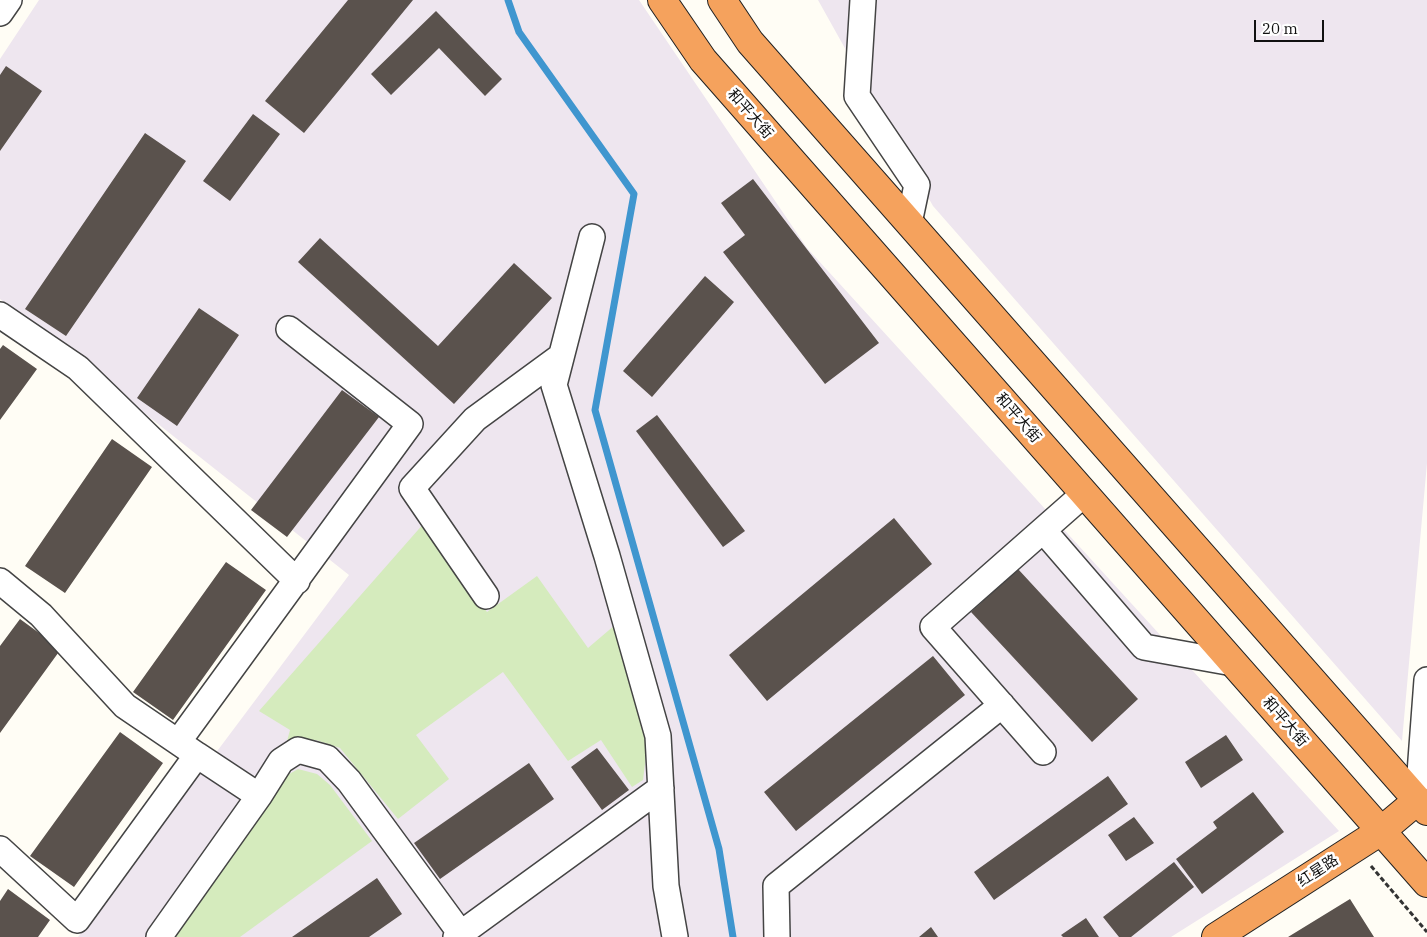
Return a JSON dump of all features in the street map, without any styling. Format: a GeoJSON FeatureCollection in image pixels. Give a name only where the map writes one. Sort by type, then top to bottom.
{"type":"FeatureCollection","features":[{"type":"Feature","properties":{"kind":"highway","name":"和平大街"},"geometry":{"type":"LineString","coordinates":[[662,0],[703,60],[1427,883]]}},
{"type":"Feature","properties":{"kind":"highway"},"geometry":{"type":"LineString","coordinates":[[722,0],[750,42],[1422,805]]}},
{"type":"Feature","properties":{"kind":"highway","name":"红星路"},"geometry":{"type":"LineString","coordinates":[[1216,937],[1422,805]]}},
{"type":"Feature","properties":{"kind":"street"},"geometry":{"type":"LineString","coordinates":[[0,13],[8,0]]}},
{"type":"Feature","properties":{"kind":"street"},"geometry":{"type":"LineString","coordinates":[[863,0],[858,96],[917,184],[910,223]]}},
{"type":"Feature","properties":{"kind":"street"},"geometry":{"type":"LineString","coordinates":[[592,237],[554,385],[607,556],[658,736],[666,886],[676,937]]}},
{"type":"Feature","properties":{"kind":"street"},"geometry":{"type":"LineString","coordinates":[[0,315],[78,368],[297,581]]}},
{"type":"Feature","properties":{"kind":"street"},"geometry":{"type":"LineString","coordinates":[[0,849],[77,920],[297,581],[410,424],[289,329]]}},
{"type":"Feature","properties":{"kind":"street"},"geometry":{"type":"LineString","coordinates":[[486,596],[412,488],[476,419],[561,356]]}},
{"type":"Feature","properties":{"kind":"street"},"geometry":{"type":"LineString","coordinates":[[1043,752],[933,627],[1084,494]]}},
{"type":"Feature","properties":{"kind":"street"},"geometry":{"type":"LineString","coordinates":[[1043,530],[1144,647],[1233,663]]}},
{"type":"Feature","properties":{"kind":"street"},"geometry":{"type":"LineString","coordinates":[[0,582],[41,615],[125,706],[259,796]]}},
{"type":"Feature","properties":{"kind":"street"},"geometry":{"type":"LineString","coordinates":[[1422,805],[1427,680]]}},
{"type":"Feature","properties":{"kind":"street"},"geometry":{"type":"LineString","coordinates":[[777,937],[776,886],[1002,706]]}},
{"type":"Feature","properties":{"kind":"street"},"geometry":{"type":"LineString","coordinates":[[160,937],[281,762],[298,750],[327,758],[349,781],[458,935],[661,788]]}},
{"type":"Feature","properties":{"kind":"path"},"geometry":{"type":"LineString","coordinates":[[1355,847],[1427,932]]}},
{"type":"Feature","properties":{"kind":"shaded area"},"geometry":{"type":"Polygon","coordinates":[[[39,0],[639,0],[807,248],[1339,831],[1171,937],[78,937],[349,575],[0,299],[0,59],[39,0]]]}},
{"type":"Feature","properties":{"kind":"shaded area"},"geometry":{"type":"Polygon","coordinates":[[[818,0],[1427,0],[1427,463],[1402,741],[933,206],[818,0]]]}},
{"type":"Feature","properties":{"kind":"green space"},"geometry":{"type":"Polygon","coordinates":[[[425,522],[487,612],[537,576],[588,648],[615,625],[648,740],[643,780],[632,787],[601,740],[568,761],[503,672],[416,735],[449,779],[398,819],[340,748],[316,740],[287,741],[290,730],[259,711],[425,522]]]}},
{"type":"Feature","properties":{"kind":"green space"},"geometry":{"type":"Polygon","coordinates":[[[298,769],[317,774],[330,785],[372,841],[240,937],[175,937],[284,777],[298,769]]]}},
{"type":"Feature","properties":{"kind":"building"},"geometry":{"type":"Polygon","coordinates":[[[348,0],[413,0],[304,133],[265,101],[348,0]]]}},
{"type":"Feature","properties":{"kind":"building"},"geometry":{"type":"Polygon","coordinates":[[[436,11],[502,79],[485,96],[439,48],[391,95],[371,74],[436,11]]]}},
{"type":"Feature","properties":{"kind":"building"},"geometry":{"type":"Polygon","coordinates":[[[6,66],[42,91],[0,151],[0,75],[6,66]]]}},
{"type":"Feature","properties":{"kind":"building"},"geometry":{"type":"Polygon","coordinates":[[[253,114],[280,134],[230,201],[203,181],[253,114]]]}},
{"type":"Feature","properties":{"kind":"building"},"geometry":{"type":"Polygon","coordinates":[[[145,133],[186,161],[66,336],[25,309],[145,133]]]}},
{"type":"Feature","properties":{"kind":"building"},"geometry":{"type":"Polygon","coordinates":[[[753,179],[879,343],[825,384],[723,252],[745,235],[721,203],[753,179]]]}},
{"type":"Feature","properties":{"kind":"building"},"geometry":{"type":"Polygon","coordinates":[[[320,238],[438,346],[514,263],[552,298],[454,404],[298,262],[320,238]]]}},
{"type":"Feature","properties":{"kind":"building"},"geometry":{"type":"Polygon","coordinates":[[[705,276],[734,302],[652,397],[623,371],[705,276]]]}},
{"type":"Feature","properties":{"kind":"building"},"geometry":{"type":"Polygon","coordinates":[[[199,308],[239,335],[177,426],[137,398],[199,308]]]}},
{"type":"Feature","properties":{"kind":"building"},"geometry":{"type":"Polygon","coordinates":[[[3,345],[37,369],[0,420],[0,349],[3,345]]]}},
{"type":"Feature","properties":{"kind":"building"},"geometry":{"type":"Polygon","coordinates":[[[342,390],[379,417],[287,537],[251,510],[342,390]]]}},
{"type":"Feature","properties":{"kind":"building"},"geometry":{"type":"Polygon","coordinates":[[[657,415],[745,531],[723,547],[636,431],[657,415]]]}},
{"type":"Feature","properties":{"kind":"building"},"geometry":{"type":"Polygon","coordinates":[[[112,439],[152,467],[65,593],[25,566],[112,439]]]}},
{"type":"Feature","properties":{"kind":"building"},"geometry":{"type":"Polygon","coordinates":[[[894,518],[932,564],[767,701],[729,655],[894,518]]]}},
{"type":"Feature","properties":{"kind":"building"},"geometry":{"type":"Polygon","coordinates":[[[226,562],[266,590],[173,720],[133,692],[226,562]]]}},
{"type":"Feature","properties":{"kind":"building"},"geometry":{"type":"Polygon","coordinates":[[[1018,569],[1138,699],[1092,742],[971,612],[1018,569]]]}},
{"type":"Feature","properties":{"kind":"building"},"geometry":{"type":"Polygon","coordinates":[[[20,619],[61,649],[0,733],[0,646],[20,619]]]}},
{"type":"Feature","properties":{"kind":"building"},"geometry":{"type":"Polygon","coordinates":[[[933,656],[965,695],[796,831],[764,792],[933,656]]]}},
{"type":"Feature","properties":{"kind":"building"},"geometry":{"type":"Polygon","coordinates":[[[120,732],[163,763],[74,887],[30,856],[120,732]]]}},
{"type":"Feature","properties":{"kind":"building"},"geometry":{"type":"Polygon","coordinates":[[[1226,735],[1243,760],[1201,788],[1185,762],[1226,735]]]}},
{"type":"Feature","properties":{"kind":"building"},"geometry":{"type":"Polygon","coordinates":[[[597,748],[629,790],[602,810],[571,767],[597,748]]]}},
{"type":"Feature","properties":{"kind":"building"},"geometry":{"type":"Polygon","coordinates":[[[529,763],[554,799],[440,879],[414,843],[529,763]]]}},
{"type":"Feature","properties":{"kind":"building"},"geometry":{"type":"Polygon","coordinates":[[[1108,776],[1128,804],[994,900],[974,872],[1108,776]]]}},
{"type":"Feature","properties":{"kind":"building"},"geometry":{"type":"Polygon","coordinates":[[[1253,792],[1284,832],[1202,894],[1176,859],[1217,828],[1213,822],[1253,792]]]}},
{"type":"Feature","properties":{"kind":"building"},"geometry":{"type":"Polygon","coordinates":[[[1134,817],[1154,843],[1126,861],[1108,835],[1134,817]]]}},
{"type":"Feature","properties":{"kind":"building"},"geometry":{"type":"Polygon","coordinates":[[[1174,862],[1194,887],[1131,937],[1119,937],[1103,917],[1174,862]]]}},
{"type":"Feature","properties":{"kind":"building"},"geometry":{"type":"Polygon","coordinates":[[[377,878],[402,914],[369,937],[292,937],[377,878]]]}},
{"type":"Feature","properties":{"kind":"building"},"geometry":{"type":"Polygon","coordinates":[[[8,889],[50,920],[38,937],[0,937],[0,901],[8,889]]]}},
{"type":"Feature","properties":{"kind":"building"},"geometry":{"type":"Polygon","coordinates":[[[1350,899],[1374,937],[1288,937],[1350,899]]]}},
{"type":"Feature","properties":{"kind":"building"},"geometry":{"type":"Polygon","coordinates":[[[1086,918],[1099,937],[1063,937],[1061,935],[1086,918]]]}},
{"type":"Feature","properties":{"kind":"building"},"geometry":{"type":"Polygon","coordinates":[[[931,927],[938,937],[919,937],[931,927]]]}},
{"type":"Feature","properties":{"kind":"waterway"},"geometry":{"type":"LineString","coordinates":[[508,0],[519,32],[634,194],[595,410],[719,849],[733,937]]}}]}
